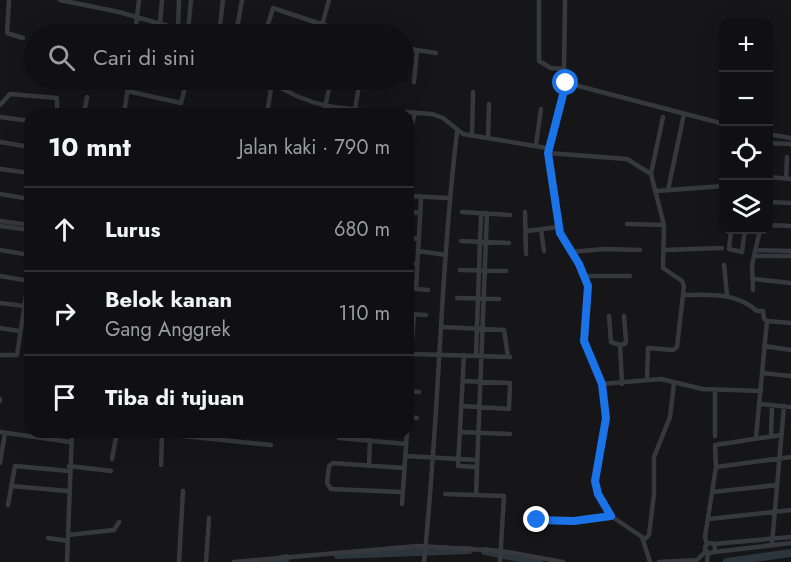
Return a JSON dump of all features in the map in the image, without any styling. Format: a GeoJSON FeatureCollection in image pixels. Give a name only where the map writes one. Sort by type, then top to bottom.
{"type":"FeatureCollection","features":[{"type":"Feature","properties":{"kind":"street"},"geometry":{"type":"LineString","coordinates":[[9,0],[7,33],[23,38]]}},
{"type":"Feature","properties":{"kind":"street"},"geometry":{"type":"LineString","coordinates":[[60,0],[164,24]]}},
{"type":"Feature","properties":{"kind":"street"},"geometry":{"type":"LineString","coordinates":[[96,0],[96,7]]}},
{"type":"Feature","properties":{"kind":"street"},"geometry":{"type":"LineString","coordinates":[[136,24],[139,0]]}},
{"type":"Feature","properties":{"kind":"street"},"geometry":{"type":"LineString","coordinates":[[160,23],[162,0]]}},
{"type":"Feature","properties":{"kind":"street"},"geometry":{"type":"LineString","coordinates":[[178,24],[180,0]]}},
{"type":"Feature","properties":{"kind":"street"},"geometry":{"type":"LineString","coordinates":[[189,24],[191,0]]}},
{"type":"Feature","properties":{"kind":"street"},"geometry":{"type":"LineString","coordinates":[[220,24],[224,0]]}},
{"type":"Feature","properties":{"kind":"street"},"geometry":{"type":"LineString","coordinates":[[238,24],[242,0]]}},
{"type":"Feature","properties":{"kind":"street"},"geometry":{"type":"LineString","coordinates":[[322,24],[329,0]]}},
{"type":"Feature","properties":{"kind":"street"},"geometry":{"type":"LineString","coordinates":[[539,0],[539,61],[551,68],[564,69]]}},
{"type":"Feature","properties":{"kind":"street"},"geometry":{"type":"LineString","coordinates":[[565,0],[564,69],[569,83]]}},
{"type":"Feature","properties":{"kind":"street"},"geometry":{"type":"LineString","coordinates":[[268,24],[273,8],[319,24]]}},
{"type":"Feature","properties":{"kind":"street"},"geometry":{"type":"LineString","coordinates":[[414,50],[436,53]]}},
{"type":"Feature","properties":{"kind":"street"},"geometry":{"type":"LineString","coordinates":[[414,82],[417,51]]}},
{"type":"Feature","properties":{"kind":"street"},"geometry":{"type":"LineString","coordinates":[[569,83],[719,123]]}},
{"type":"Feature","properties":{"kind":"street"},"geometry":{"type":"LineString","coordinates":[[569,83],[565,85],[548,151],[558,226],[585,276],[589,294],[584,341],[602,384],[605,426],[595,481],[598,494],[611,516],[644,540],[650,562]]}},
{"type":"Feature","properties":{"kind":"street"},"geometry":{"type":"LineString","coordinates":[[125,108],[127,91],[181,103],[185,90]]}},
{"type":"Feature","properties":{"kind":"street"},"geometry":{"type":"LineString","coordinates":[[268,108],[269,90]]}},
{"type":"Feature","properties":{"kind":"street"},"geometry":{"type":"LineString","coordinates":[[286,90],[325,107],[340,108]]}},
{"type":"Feature","properties":{"kind":"street"},"geometry":{"type":"LineString","coordinates":[[325,107],[329,90]]}},
{"type":"Feature","properties":{"kind":"street"},"geometry":{"type":"LineString","coordinates":[[355,108],[358,90]]}},
{"type":"Feature","properties":{"kind":"street"},"geometry":{"type":"LineString","coordinates":[[472,136],[473,92]]}},
{"type":"Feature","properties":{"kind":"street"},"geometry":{"type":"LineString","coordinates":[[0,105],[10,94],[57,98],[57,108]]}},
{"type":"Feature","properties":{"kind":"street"},"geometry":{"type":"LineString","coordinates":[[85,108],[87,97]]}},
{"type":"Feature","properties":{"kind":"street"},"geometry":{"type":"LineString","coordinates":[[488,138],[489,104]]}},
{"type":"Feature","properties":{"kind":"street"},"geometry":{"type":"LineString","coordinates":[[536,145],[541,109]]}},
{"type":"Feature","properties":{"kind":"street"},"geometry":{"type":"LineString","coordinates":[[415,113],[437,116],[460,133],[472,136],[536,145],[548,151],[627,159],[651,174]]}},
{"type":"Feature","properties":{"kind":"street"},"geometry":{"type":"LineString","coordinates":[[668,190],[684,114]]}},
{"type":"Feature","properties":{"kind":"street"},"geometry":{"type":"LineString","coordinates":[[0,117],[24,120]]}},
{"type":"Feature","properties":{"kind":"street"},"geometry":{"type":"LineString","coordinates":[[647,380],[648,348],[673,350],[677,347],[683,295],[683,283],[663,268],[664,225],[651,174],[663,117]]}},
{"type":"Feature","properties":{"kind":"street"},"geometry":{"type":"LineString","coordinates":[[425,560],[434,457],[449,198],[460,133]]}},
{"type":"Feature","properties":{"kind":"street"},"geometry":{"type":"LineString","coordinates":[[773,135],[791,138]]}},
{"type":"Feature","properties":{"kind":"street"},"geometry":{"type":"LineString","coordinates":[[0,142],[24,146]]}},
{"type":"Feature","properties":{"kind":"street"},"geometry":{"type":"LineString","coordinates":[[773,143],[791,144]]}},
{"type":"Feature","properties":{"kind":"street"},"geometry":{"type":"LineString","coordinates":[[773,177],[789,179],[787,157]]}},
{"type":"Feature","properties":{"kind":"street"},"geometry":{"type":"LineString","coordinates":[[0,169],[24,172]]}},
{"type":"Feature","properties":{"kind":"street"},"geometry":{"type":"LineString","coordinates":[[657,191],[719,186]]}},
{"type":"Feature","properties":{"kind":"street"},"geometry":{"type":"LineString","coordinates":[[0,194],[24,198]]}},
{"type":"Feature","properties":{"kind":"street"},"geometry":{"type":"LineString","coordinates":[[414,196],[449,198]]}},
{"type":"Feature","properties":{"kind":"street"},"geometry":{"type":"LineString","coordinates":[[421,200],[416,289],[428,290]]}},
{"type":"Feature","properties":{"kind":"street"},"geometry":{"type":"LineString","coordinates":[[773,202],[791,203]]}},
{"type":"Feature","properties":{"kind":"street"},"geometry":{"type":"LineString","coordinates":[[414,212],[420,213]]}},
{"type":"Feature","properties":{"kind":"street"},"geometry":{"type":"LineString","coordinates":[[462,212],[510,215]]}},
{"type":"Feature","properties":{"kind":"street"},"geometry":{"type":"LineString","coordinates":[[525,212],[526,254]]}},
{"type":"Feature","properties":{"kind":"street"},"geometry":{"type":"LineString","coordinates":[[476,495],[480,382],[478,356],[484,213]]}},
{"type":"Feature","properties":{"kind":"street"},"geometry":{"type":"LineString","coordinates":[[0,221],[24,224]]}},
{"type":"Feature","properties":{"kind":"street"},"geometry":{"type":"LineString","coordinates":[[627,224],[664,225]]}},
{"type":"Feature","properties":{"kind":"street"},"geometry":{"type":"LineString","coordinates":[[773,225],[791,226]]}},
{"type":"Feature","properties":{"kind":"street"},"geometry":{"type":"LineString","coordinates":[[0,226],[24,229]]}},
{"type":"Feature","properties":{"kind":"street"},"geometry":{"type":"LineString","coordinates":[[527,231],[558,226]]}},
{"type":"Feature","properties":{"kind":"street"},"geometry":{"type":"LineString","coordinates":[[541,229],[544,251]]}},
{"type":"Feature","properties":{"kind":"street"},"geometry":{"type":"LineString","coordinates":[[731,234],[729,249],[742,252],[744,234]]}},
{"type":"Feature","properties":{"kind":"street"},"geometry":{"type":"LineString","coordinates":[[753,290],[752,265],[759,234]]}},
{"type":"Feature","properties":{"kind":"street"},"geometry":{"type":"LineString","coordinates":[[414,239],[419,239]]}},
{"type":"Feature","properties":{"kind":"street"},"geometry":{"type":"LineString","coordinates":[[461,241],[508,243]]}},
{"type":"Feature","properties":{"kind":"street"},"geometry":{"type":"LineString","coordinates":[[665,250],[722,248]]}},
{"type":"Feature","properties":{"kind":"street"},"geometry":{"type":"LineString","coordinates":[[571,252],[604,249],[640,250]]}},
{"type":"Feature","properties":{"kind":"street"},"geometry":{"type":"LineString","coordinates":[[0,250],[24,254]]}},
{"type":"Feature","properties":{"kind":"street"},"geometry":{"type":"LineString","coordinates":[[418,251],[446,255]]}},
{"type":"Feature","properties":{"kind":"street"},"geometry":{"type":"LineString","coordinates":[[756,253],[791,251]]}},
{"type":"Feature","properties":{"kind":"street"},"geometry":{"type":"LineString","coordinates":[[756,253],[791,256]]}},
{"type":"Feature","properties":{"kind":"street"},"geometry":{"type":"LineString","coordinates":[[724,265],[727,295]]}},
{"type":"Feature","properties":{"kind":"street"},"geometry":{"type":"LineString","coordinates":[[460,270],[506,271]]}},
{"type":"Feature","properties":{"kind":"street"},"geometry":{"type":"LineString","coordinates":[[0,276],[24,280]]}},
{"type":"Feature","properties":{"kind":"street"},"geometry":{"type":"LineString","coordinates":[[585,276],[630,276]]}},
{"type":"Feature","properties":{"kind":"street"},"geometry":{"type":"LineString","coordinates":[[754,279],[791,283]]}},
{"type":"Feature","properties":{"kind":"street"},"geometry":{"type":"LineString","coordinates":[[683,295],[727,295],[746,301],[760,311],[766,320],[756,437]]}},
{"type":"Feature","properties":{"kind":"street"},"geometry":{"type":"LineString","coordinates":[[457,298],[499,299]]}},
{"type":"Feature","properties":{"kind":"street"},"geometry":{"type":"LineString","coordinates":[[0,303],[24,306],[17,355],[0,355]]}},
{"type":"Feature","properties":{"kind":"street"},"geometry":{"type":"LineString","coordinates":[[414,314],[426,315]]}},
{"type":"Feature","properties":{"kind":"street"},"geometry":{"type":"LineString","coordinates":[[609,316],[610,342],[620,345],[625,344],[626,340],[624,316]]}},
{"type":"Feature","properties":{"kind":"street"},"geometry":{"type":"LineString","coordinates":[[766,320],[791,323]]}},
{"type":"Feature","properties":{"kind":"street"},"geometry":{"type":"LineString","coordinates":[[414,354],[509,357],[504,330],[442,327]]}},
{"type":"Feature","properties":{"kind":"street"},"geometry":{"type":"LineString","coordinates":[[0,328],[19,331]]}},
{"type":"Feature","properties":{"kind":"street"},"geometry":{"type":"LineString","coordinates":[[620,345],[622,384]]}},
{"type":"Feature","properties":{"kind":"street"},"geometry":{"type":"LineString","coordinates":[[764,346],[791,350]]}},
{"type":"Feature","properties":{"kind":"street"},"geometry":{"type":"LineString","coordinates":[[464,356],[458,466],[477,467]]}},
{"type":"Feature","properties":{"kind":"street"},"geometry":{"type":"LineString","coordinates":[[762,373],[791,376]]}},
{"type":"Feature","properties":{"kind":"street"},"geometry":{"type":"LineString","coordinates":[[602,384],[647,380],[715,390],[760,391]]}},
{"type":"Feature","properties":{"kind":"street"},"geometry":{"type":"LineString","coordinates":[[462,406],[509,409],[510,383],[463,381]]}},
{"type":"Feature","properties":{"kind":"street"},"geometry":{"type":"LineString","coordinates":[[644,540],[649,535],[654,494],[654,457],[670,417],[674,383]]}},
{"type":"Feature","properties":{"kind":"street"},"geometry":{"type":"LineString","coordinates":[[715,390],[715,436]]}},
{"type":"Feature","properties":{"kind":"street"},"geometry":{"type":"LineString","coordinates":[[414,392],[420,392]]}},
{"type":"Feature","properties":{"kind":"street"},"geometry":{"type":"LineString","coordinates":[[759,404],[791,407]]}},
{"type":"Feature","properties":{"kind":"street"},"geometry":{"type":"LineString","coordinates":[[771,436],[772,405]]}},
{"type":"Feature","properties":{"kind":"street"},"geometry":{"type":"LineString","coordinates":[[773,541],[784,406]]}},
{"type":"Feature","properties":{"kind":"street"},"geometry":{"type":"LineString","coordinates":[[460,432],[510,434]]}},
{"type":"Feature","properties":{"kind":"street"},"geometry":{"type":"LineString","coordinates":[[0,463],[3,433],[24,436]]}},
{"type":"Feature","properties":{"kind":"street"},"geometry":{"type":"LineString","coordinates":[[707,562],[710,544],[705,537],[710,519],[716,467],[715,445],[781,435]]}},
{"type":"Feature","properties":{"kind":"street"},"geometry":{"type":"LineString","coordinates":[[40,438],[70,442]]}},
{"type":"Feature","properties":{"kind":"street"},"geometry":{"type":"LineString","coordinates":[[67,562],[71,438]]}},
{"type":"Feature","properties":{"kind":"street"},"geometry":{"type":"LineString","coordinates":[[112,459],[116,438]]}},
{"type":"Feature","properties":{"kind":"street"},"geometry":{"type":"LineString","coordinates":[[161,465],[163,438]]}},
{"type":"Feature","properties":{"kind":"street"},"geometry":{"type":"LineString","coordinates":[[201,438],[271,445]]}},
{"type":"Feature","properties":{"kind":"street"},"geometry":{"type":"LineString","coordinates":[[339,438],[406,444]]}},
{"type":"Feature","properties":{"kind":"street"},"geometry":{"type":"LineString","coordinates":[[402,504],[406,438]]}},
{"type":"Feature","properties":{"kind":"street"},"geometry":{"type":"LineString","coordinates":[[369,466],[370,440]]}},
{"type":"Feature","properties":{"kind":"street"},"geometry":{"type":"LineString","coordinates":[[405,456],[477,460]]}},
{"type":"Feature","properties":{"kind":"street"},"geometry":{"type":"LineString","coordinates":[[716,467],[791,457]]}},
{"type":"Feature","properties":{"kind":"street"},"geometry":{"type":"LineString","coordinates":[[402,492],[328,487],[331,464],[404,468]]}},
{"type":"Feature","properties":{"kind":"street"},"geometry":{"type":"LineString","coordinates":[[8,505],[13,468],[16,466],[111,471]]}},
{"type":"Feature","properties":{"kind":"street"},"geometry":{"type":"LineString","coordinates":[[712,492],[777,485]]}},
{"type":"Feature","properties":{"kind":"street"},"geometry":{"type":"LineString","coordinates":[[11,486],[68,491]]}},
{"type":"Feature","properties":{"kind":"street"},"geometry":{"type":"LineString","coordinates":[[179,562],[183,491]]}},
{"type":"Feature","properties":{"kind":"street"},"geometry":{"type":"LineString","coordinates":[[445,494],[504,496],[500,561]]}},
{"type":"Feature","properties":{"kind":"street"},"geometry":{"type":"LineString","coordinates":[[710,519],[791,510]]}},
{"type":"Feature","properties":{"kind":"street"},"geometry":{"type":"LineString","coordinates":[[537,520],[574,521],[611,516]]}},
{"type":"Feature","properties":{"kind":"street"},"geometry":{"type":"LineString","coordinates":[[207,562],[209,518]]}},
{"type":"Feature","properties":{"kind":"street"},"geometry":{"type":"LineString","coordinates":[[48,538],[68,538],[114,530],[118,522]]}},
{"type":"Feature","properties":{"kind":"street"},"geometry":{"type":"LineString","coordinates":[[659,562],[697,560],[709,552],[791,537]]}},
{"type":"Feature","properties":{"kind":"street"},"geometry":{"type":"LineString","coordinates":[[710,544],[773,541],[791,543]]}},
{"type":"Feature","properties":{"kind":"street"},"geometry":{"type":"LineString","coordinates":[[709,552],[710,544]]}},
{"type":"Feature","properties":{"kind":"street"},"geometry":{"type":"LineString","coordinates":[[234,562],[294,555],[425,547],[502,552],[562,562]]}},
{"type":"Feature","properties":{"kind":"waterway"},"geometry":{"type":"LineString","coordinates":[[338,555],[469,550]]}},
{"type":"Feature","properties":{"kind":"waterway"},"geometry":{"type":"LineString","coordinates":[[485,551],[539,562]]}},
{"type":"Feature","properties":{"kind":"waterway"},"geometry":{"type":"LineString","coordinates":[[727,562],[791,553]]}},
{"type":"Feature","properties":{"kind":"waterway"},"geometry":{"type":"LineString","coordinates":[[269,562],[286,558]]}},
{"type":"Feature","properties":{"kind":"route"},"geometry":{"type":"LineString","coordinates":[[537,520],[574,521],[611,516],[598,494],[595,481],[606,418],[602,384],[584,341],[588,286],[579,264],[560,233],[548,153],[566,83]]}}]}
